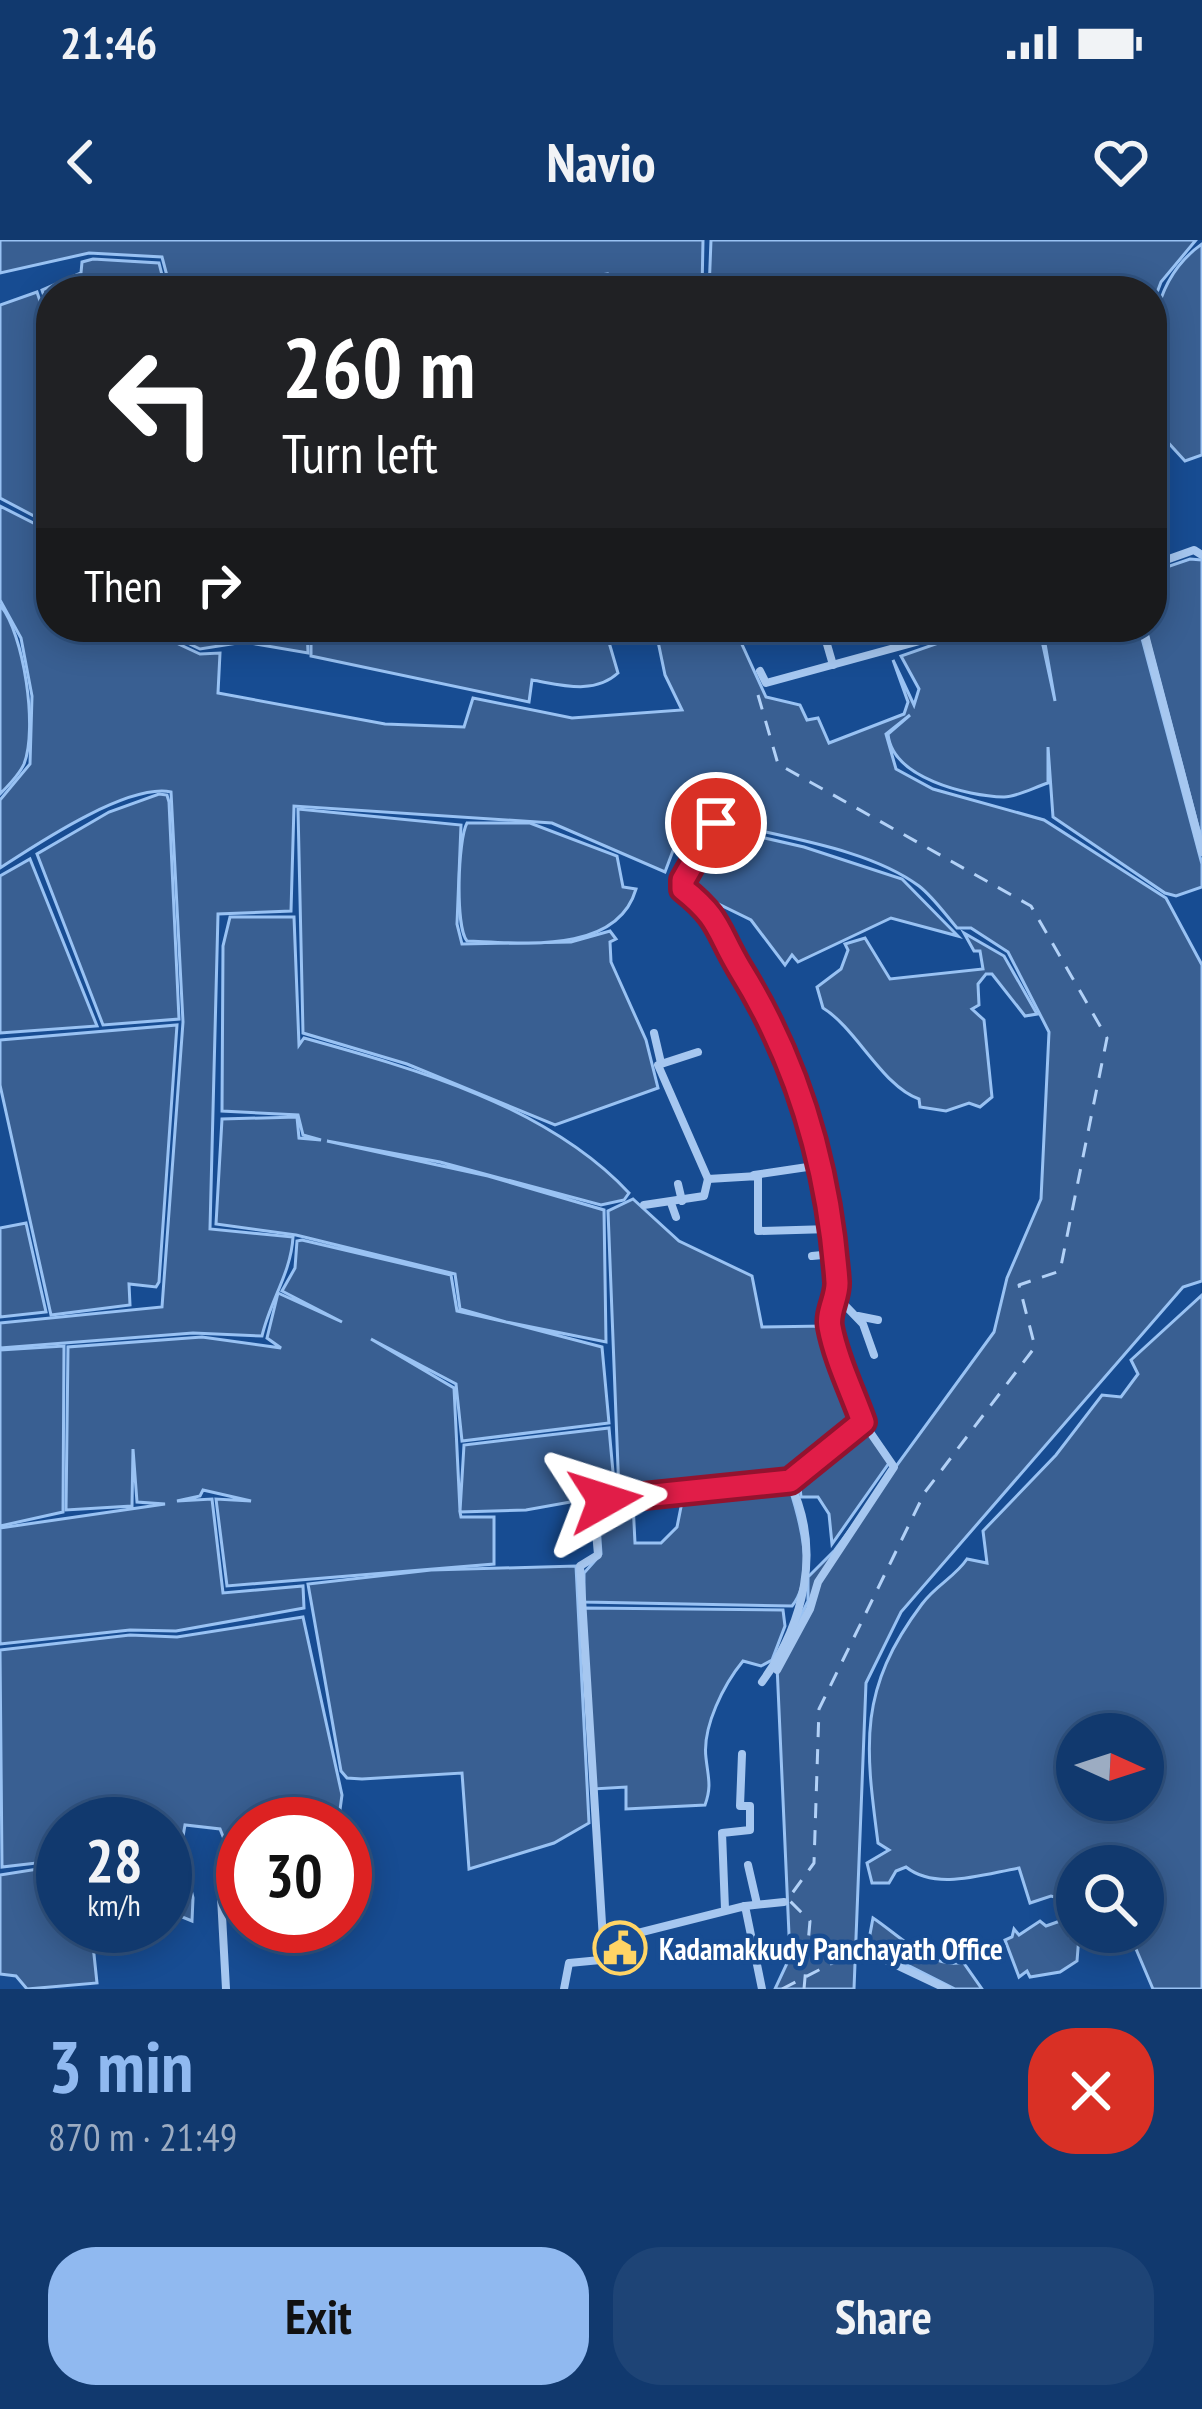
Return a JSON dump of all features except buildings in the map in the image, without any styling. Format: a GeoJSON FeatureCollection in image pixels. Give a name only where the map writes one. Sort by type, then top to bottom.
{"type":"FeatureCollection","features":[{"type":"Feature","properties":{"kind":"street"},"geometry":{"type":"LineString","coordinates":[[1167,560],[1194,550],[1202,555]]}},
{"type":"Feature","properties":{"kind":"street"},"geometry":{"type":"LineString","coordinates":[[826,642],[833,665]]}},
{"type":"Feature","properties":{"kind":"street"},"geometry":{"type":"LineString","coordinates":[[760,671],[766,683],[917,642]]}},
{"type":"Feature","properties":{"kind":"street"},"geometry":{"type":"LineString","coordinates":[[1147,642],[1202,852]]}},
{"type":"Feature","properties":{"kind":"street"},"geometry":{"type":"LineString","coordinates":[[716,823],[683,880],[683,889],[715,914],[732,957],[778,1030],[821,1166],[836,1296],[829,1322],[863,1422],[894,1467],[818,1582],[810,1609],[777,1670]]}},
{"type":"Feature","properties":{"kind":"street"},"geometry":{"type":"LineString","coordinates":[[644,1205],[707,1194],[708,1179],[668,1091],[653,1033]]}},
{"type":"Feature","properties":{"kind":"street"},"geometry":{"type":"LineString","coordinates":[[661,1063],[698,1052]]}},
{"type":"Feature","properties":{"kind":"street"},"geometry":{"type":"LineString","coordinates":[[708,1179],[821,1166]]}},
{"type":"Feature","properties":{"kind":"street"},"geometry":{"type":"LineString","coordinates":[[754,1175],[760,1186],[758,1231],[830,1229]]}},
{"type":"Feature","properties":{"kind":"street"},"geometry":{"type":"LineString","coordinates":[[676,1217],[678,1184]]}},
{"type":"Feature","properties":{"kind":"street"},"geometry":{"type":"LineString","coordinates":[[812,1256],[833,1254]]}},
{"type":"Feature","properties":{"kind":"street"},"geometry":{"type":"LineString","coordinates":[[836,1296],[856,1316],[874,1355]]}},
{"type":"Feature","properties":{"kind":"street"},"geometry":{"type":"LineString","coordinates":[[856,1316],[878,1320]]}},
{"type":"Feature","properties":{"kind":"street"},"geometry":{"type":"LineString","coordinates":[[604,1957],[580,1566],[598,1555],[594,1508],[605,1500],[790,1481],[863,1422]]}},
{"type":"Feature","properties":{"kind":"street"},"geometry":{"type":"LineString","coordinates":[[762,1682],[806,1592],[808,1550],[790,1481]]}},
{"type":"Feature","properties":{"kind":"street"},"geometry":{"type":"LineString","coordinates":[[725,1909],[722,1833],[751,1830],[750,1807],[740,1806],[742,1754]]}},
{"type":"Feature","properties":{"kind":"street"},"geometry":{"type":"LineString","coordinates":[[748,1865],[758,1904]]}},
{"type":"Feature","properties":{"kind":"street"},"geometry":{"type":"LineString","coordinates":[[564,1989],[569,1963],[632,1957],[630,1936],[725,1909],[784,1902]]}},
{"type":"Feature","properties":{"kind":"street"},"geometry":{"type":"LineString","coordinates":[[745,1906],[762,1989]]}},
{"type":"Feature","properties":{"kind":"street"},"geometry":{"type":"LineString","coordinates":[[858,1947],[947,1989]]}},
{"type":"Feature","properties":{"kind":"street"},"geometry":{"type":"LineString","coordinates":[[224,1953],[226,1989]]}},
{"type":"Feature","properties":{"kind":"water"},"geometry":{"type":"Polygon","coordinates":[[[0,240],[703,240],[702,276],[167,276],[162,257],[89,253],[0,273],[0,240]]]}},
{"type":"Feature","properties":{"kind":"water"},"geometry":{"type":"Polygon","coordinates":[[[711,240],[1196,240],[1166,276],[710,276],[711,240]]]}},
{"type":"Feature","properties":{"kind":"water"},"geometry":{"type":"Polygon","coordinates":[[[1202,244],[1202,455],[1185,461],[1167,441],[1167,284],[1202,244]]]}},
{"type":"Feature","properties":{"kind":"water"},"geometry":{"type":"Polygon","coordinates":[[[82,262],[159,263],[162,276],[74,276],[81,273],[82,262]]]}},
{"type":"Feature","properties":{"kind":"water"},"geometry":{"type":"Polygon","coordinates":[[[36,292],[36,517],[0,498],[0,305],[36,292]]]}},
{"type":"Feature","properties":{"kind":"water"},"geometry":{"type":"Polygon","coordinates":[[[0,506],[36,524],[36,642],[174,642],[200,654],[220,653],[218,693],[385,724],[464,727],[473,698],[572,718],[682,710],[665,675],[658,642],[741,642],[766,697],[800,705],[807,720],[818,718],[829,743],[904,714],[908,702],[893,660],[914,705],[919,689],[901,656],[941,642],[1042,642],[1055,701],[1045,642],[1143,642],[1202,864],[1202,887],[1176,896],[1165,893],[1053,817],[1048,747],[1048,783],[1009,797],[989,796],[934,782],[903,762],[888,734],[910,715],[886,734],[896,769],[933,789],[1044,820],[1166,898],[1202,965],[1202,1281],[1183,1287],[901,1612],[866,1683],[854,1989],[775,1989],[790,1957],[777,1665],[808,1601],[808,1577],[835,1550],[994,1332],[1007,1278],[1041,1199],[1049,1032],[1008,952],[971,928],[957,928],[919,886],[897,872],[844,851],[703,817],[680,832],[665,872],[552,823],[294,806],[291,911],[218,914],[210,1229],[293,1237],[262,1336],[193,1333],[0,1348],[0,1323],[162,1307],[183,1022],[171,792],[153,792],[108,806],[0,868],[0,800],[30,764],[32,696],[21,638],[0,600],[0,506]]]}},
{"type":"Feature","properties":{"kind":"water"},"geometry":{"type":"Polygon","coordinates":[[[1202,560],[1202,842],[1149,642],[1167,642],[1167,567],[1202,560]]]}},
{"type":"Feature","properties":{"kind":"water"},"geometry":{"type":"Polygon","coordinates":[[[0,605],[22,658],[30,728],[24,764],[0,794],[0,605]]]}},
{"type":"Feature","properties":{"kind":"water"},"geometry":{"type":"Polygon","coordinates":[[[185,642],[244,642],[200,649],[185,642]]]}},
{"type":"Feature","properties":{"kind":"water"},"geometry":{"type":"Polygon","coordinates":[[[244,642],[308,642],[308,653],[244,642]]]}},
{"type":"Feature","properties":{"kind":"water"},"geometry":{"type":"Polygon","coordinates":[[[311,642],[609,642],[618,673],[599,684],[577,687],[532,680],[529,702],[311,656],[311,642]]]}},
{"type":"Feature","properties":{"kind":"water"},"geometry":{"type":"Polygon","coordinates":[[[167,795],[169,802],[179,1019],[103,1025],[37,854],[109,812],[167,795]]]}},
{"type":"Feature","properties":{"kind":"water"},"geometry":{"type":"Polygon","coordinates":[[[298,809],[461,825],[457,924],[462,944],[571,942],[610,931],[616,939],[610,942],[611,962],[646,1040],[658,1088],[555,1125],[407,1064],[303,1033],[298,809]]]}},
{"type":"Feature","properties":{"kind":"water"},"geometry":{"type":"Polygon","coordinates":[[[467,823],[530,823],[617,856],[623,887],[636,889],[625,910],[588,935],[539,943],[467,941],[459,883],[467,823]]]}},
{"type":"Feature","properties":{"kind":"water"},"geometry":{"type":"Polygon","coordinates":[[[717,827],[804,847],[902,879],[958,936],[891,918],[798,962],[792,955],[785,965],[751,920],[686,888],[717,827]]]}},
{"type":"Feature","properties":{"kind":"water"},"geometry":{"type":"Polygon","coordinates":[[[30,859],[97,1026],[0,1033],[0,876],[30,859]]]}},
{"type":"Feature","properties":{"kind":"water"},"geometry":{"type":"Polygon","coordinates":[[[230,917],[294,917],[299,1045],[304,1038],[478,1094],[560,1136],[629,1193],[624,1200],[601,1205],[440,1162],[327,1141],[488,1176],[604,1210],[606,1342],[460,1309],[455,1274],[296,1235],[216,1224],[222,1119],[297,1117],[299,1138],[321,1140],[303,1135],[298,1115],[222,1111],[223,946],[230,917]]]}},
{"type":"Feature","properties":{"kind":"water"},"geometry":{"type":"Polygon","coordinates":[[[964,933],[1004,956],[1037,1014],[1025,1016],[992,974],[986,974],[978,984],[979,1005],[972,1009],[984,1020],[992,1097],[980,1107],[969,1103],[946,1111],[920,1107],[919,1099],[893,1083],[823,1008],[817,987],[841,969],[848,950],[845,944],[865,938],[890,979],[983,969],[980,951],[974,951],[964,933]]]}},
{"type":"Feature","properties":{"kind":"water"},"geometry":{"type":"Polygon","coordinates":[[[177,1025],[159,1282],[156,1287],[129,1284],[130,1305],[51,1315],[0,1085],[0,1040],[177,1025]]]}},
{"type":"Feature","properties":{"kind":"water"},"geometry":{"type":"Polygon","coordinates":[[[633,1199],[679,1241],[752,1276],[762,1327],[825,1326],[859,1422],[787,1479],[619,1493],[608,1211],[633,1199]]]}},
{"type":"Feature","properties":{"kind":"water"},"geometry":{"type":"Polygon","coordinates":[[[26,1223],[46,1312],[0,1317],[0,1228],[26,1223]]]}},
{"type":"Feature","properties":{"kind":"water"},"geometry":{"type":"Polygon","coordinates":[[[302,1240],[451,1275],[457,1311],[602,1347],[609,1423],[462,1441],[456,1384],[371,1339],[454,1388],[460,1511],[464,1445],[609,1428],[615,1494],[526,1510],[460,1512],[461,1517],[494,1517],[494,1564],[227,1586],[216,1499],[251,1501],[203,1490],[200,1496],[177,1501],[212,1499],[223,1593],[303,1586],[304,1608],[176,1631],[130,1630],[0,1644],[0,1528],[165,1504],[137,1502],[133,1449],[132,1506],[66,1510],[68,1347],[202,1337],[281,1348],[267,1338],[278,1293],[342,1322],[282,1291],[295,1268],[297,1241],[302,1240]]]}},
{"type":"Feature","properties":{"kind":"water"},"geometry":{"type":"Polygon","coordinates":[[[1202,1295],[1202,1989],[1153,1989],[1138,1953],[1164,1953],[1164,1845],[1056,1845],[1056,1897],[1030,1903],[1019,1868],[946,1879],[906,1867],[896,1871],[889,1883],[872,1883],[867,1863],[889,1850],[878,1843],[869,1746],[877,1691],[901,1635],[927,1597],[967,1559],[987,1563],[983,1531],[1056,1455],[1102,1395],[1121,1397],[1138,1374],[1131,1360],[1202,1295]]]}},
{"type":"Feature","properties":{"kind":"water"},"geometry":{"type":"Polygon","coordinates":[[[64,1346],[63,1512],[0,1526],[0,1350],[64,1346]]]}},
{"type":"Feature","properties":{"kind":"water"},"geometry":{"type":"Polygon","coordinates":[[[865,1428],[889,1463],[832,1544],[829,1514],[818,1497],[801,1497],[799,1478],[865,1428]]]}},
{"type":"Feature","properties":{"kind":"water"},"geometry":{"type":"Polygon","coordinates":[[[789,1486],[804,1564],[792,1606],[584,1602],[584,1573],[601,1554],[598,1509],[633,1503],[635,1543],[661,1543],[677,1527],[683,1497],[789,1486]]]}},
{"type":"Feature","properties":{"kind":"water"},"geometry":{"type":"Polygon","coordinates":[[[576,1566],[589,1823],[554,1843],[469,1869],[462,1773],[362,1779],[347,1778],[341,1771],[308,1584],[431,1570],[576,1566]]]}},
{"type":"Feature","properties":{"kind":"water"},"geometry":{"type":"Polygon","coordinates":[[[584,1608],[783,1610],[785,1626],[772,1660],[761,1666],[743,1661],[716,1706],[707,1733],[705,1805],[626,1809],[626,1787],[593,1789],[584,1608]]]}},
{"type":"Feature","properties":{"kind":"water"},"geometry":{"type":"Polygon","coordinates":[[[303,1617],[342,1797],[216,1797],[216,1829],[192,1826],[192,1797],[36,1797],[36,1863],[2,1867],[0,1650],[130,1635],[177,1637],[303,1617]]]}},
{"type":"Feature","properties":{"kind":"water"},"geometry":{"type":"Polygon","coordinates":[[[36,1869],[36,1953],[94,1953],[97,1983],[27,1989],[16,1976],[0,1974],[0,1875],[36,1869]]]}},
{"type":"Feature","properties":{"kind":"water"},"geometry":{"type":"Polygon","coordinates":[[[873,1918],[927,1956],[963,1962],[982,1989],[955,1989],[868,1945],[873,1918]]]}},
{"type":"Feature","properties":{"kind":"water"},"geometry":{"type":"Polygon","coordinates":[[[1040,1921],[1046,1926],[1056,1922],[1056,1953],[1078,1953],[1077,1961],[1060,1972],[1030,1977],[1027,1971],[1019,1977],[1005,1940],[1014,1929],[1019,1935],[1040,1921]]]}},
{"type":"Feature","properties":{"kind":"ferry route"},"geometry":{"type":"LineString","coordinates":[[758,695],[778,764],[1031,906],[1107,1038],[1060,1271],[1019,1285],[1035,1347],[925,1492],[819,1709],[814,1863],[788,1899],[810,1921],[804,1989]]}},
{"type":"Feature","properties":{"kind":"ferry route"},"geometry":{"type":"LineString","coordinates":[[782,1989],[850,1954]]}},
{"type":"Feature","properties":{"kind":"place","name":"Kadamakkudy Panchayath Office"},"geometry":{"type":"Point","coordinates":[620,1948]}},
{"type":"Feature","properties":{"kind":"route"},"geometry":{"type":"LineString","coordinates":[[605,1500],[790,1481],[863,1422],[829,1322],[838,1288],[821,1166],[793,1070],[778,1030],[732,957],[715,914],[683,889],[683,880],[716,823]]}}]}
